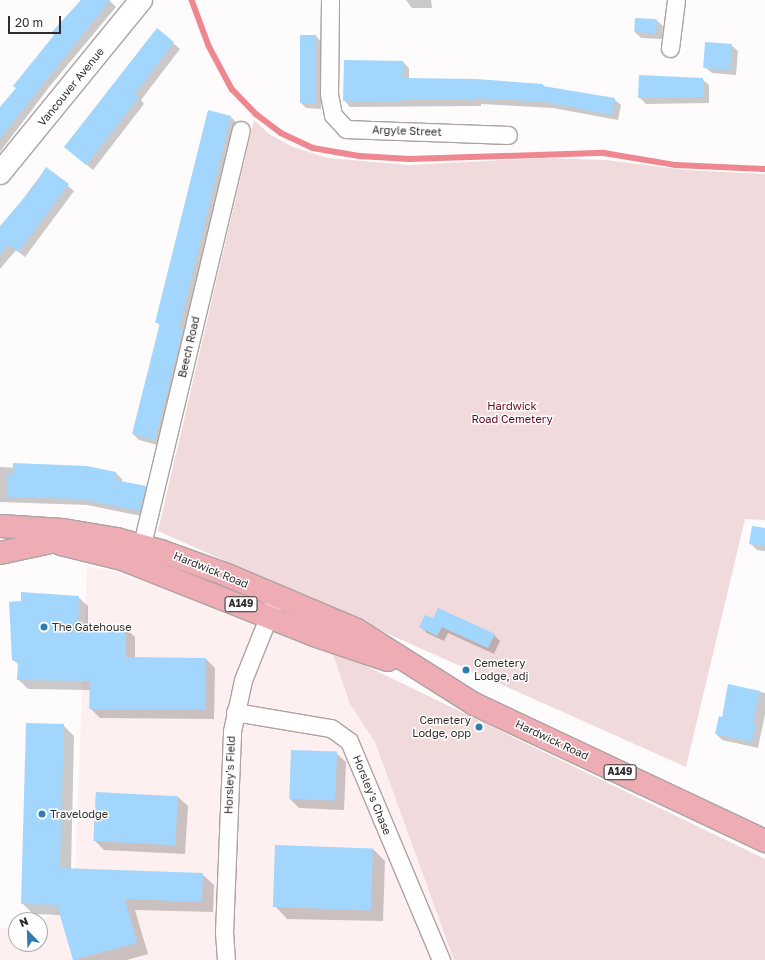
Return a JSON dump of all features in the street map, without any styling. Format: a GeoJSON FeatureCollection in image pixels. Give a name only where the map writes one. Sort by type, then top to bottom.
{"type":"FeatureCollection","features":[{"type":"Feature","properties":{"kind":"main road","name":"Vancouver Avenue"},"geometry":{"type":"LineString","coordinates":[[0,173],[141,0]]}},
{"type":"Feature","properties":{"kind":"main road","name":"Hardwick Road"},"geometry":{"type":"LineString","coordinates":[[0,526],[80,532],[140,555]]}},
{"type":"Feature","properties":{"kind":"main road","name":"Hardwick Road"},"geometry":{"type":"LineString","coordinates":[[0,541],[51,542],[97,551],[140,555],[226,575],[272,606],[357,630],[474,704],[765,841]]}},
{"type":"Feature","properties":{"kind":"main road","name":"Hardwick Road"},"geometry":{"type":"LineString","coordinates":[[0,552],[51,542]]}},
{"type":"Feature","properties":{"kind":"street","name":"Argyle Street"},"geometry":{"type":"LineString","coordinates":[[330,0],[329,94],[333,115],[346,129],[508,135]]}},
{"type":"Feature","properties":{"kind":"street"},"geometry":{"type":"LineString","coordinates":[[670,48],[676,0]]}},
{"type":"Feature","properties":{"kind":"street","name":"Beech Road"},"geometry":{"type":"LineString","coordinates":[[140,555],[241,130]]}},
{"type":"Feature","properties":{"kind":"street","name":"Horsley's Field"},"geometry":{"type":"LineString","coordinates":[[226,960],[225,910],[232,731],[243,680],[272,606]]}},
{"type":"Feature","properties":{"kind":"street","name":"Horsley's Chase"},"geometry":{"type":"LineString","coordinates":[[235,712],[331,728],[349,741],[441,960]]}},
{"type":"Feature","properties":{"kind":"shaded area"},"geometry":{"type":"Polygon","coordinates":[[[87,567],[114,571],[331,649],[350,704],[375,742],[454,960],[0,960],[0,929],[8,928],[8,952],[48,952],[48,917],[52,916],[74,896],[87,567]]]}},
{"type":"Feature","properties":{"kind":"green space","name":"Hardwick Road Cemetery"},"geometry":{"type":"Polygon","coordinates":[[[254,120],[269,134],[293,147],[328,158],[409,165],[545,158],[606,160],[685,170],[765,174],[765,520],[745,519],[686,767],[158,531],[254,120]]]}},
{"type":"Feature","properties":{"kind":"green space"},"geometry":{"type":"Polygon","coordinates":[[[331,649],[765,859],[765,960],[454,960],[375,742],[350,704],[331,649]]]}},
{"type":"Feature","properties":{"kind":"building"},"geometry":{"type":"Polygon","coordinates":[[[81,0],[110,0],[0,138],[0,107],[16,88],[13,86],[54,35],[51,33],[81,0]]]}},
{"type":"Feature","properties":{"kind":"building"},"geometry":{"type":"Polygon","coordinates":[[[635,18],[657,19],[656,33],[634,32],[635,18]]]}},
{"type":"Feature","properties":{"kind":"building"},"geometry":{"type":"Polygon","coordinates":[[[157,28],[174,42],[135,94],[139,97],[86,165],[64,147],[157,28]]]}},
{"type":"Feature","properties":{"kind":"building"},"geometry":{"type":"Polygon","coordinates":[[[300,35],[316,35],[316,103],[300,103],[300,35]]]}},
{"type":"Feature","properties":{"kind":"building"},"geometry":{"type":"Polygon","coordinates":[[[705,42],[732,44],[730,70],[703,68],[705,42]]]}},
{"type":"Feature","properties":{"kind":"building"},"geometry":{"type":"Polygon","coordinates":[[[344,60],[403,61],[403,78],[476,79],[543,84],[543,86],[615,98],[612,115],[546,102],[475,98],[475,100],[402,99],[402,102],[343,101],[344,60]]]}},
{"type":"Feature","properties":{"kind":"building"},"geometry":{"type":"Polygon","coordinates":[[[639,75],[703,78],[703,97],[638,98],[639,75]]]}},
{"type":"Feature","properties":{"kind":"building"},"geometry":{"type":"Polygon","coordinates":[[[208,110],[231,116],[179,328],[183,329],[155,440],[132,434],[160,323],[155,323],[208,110]]]}},
{"type":"Feature","properties":{"kind":"building"},"geometry":{"type":"Polygon","coordinates":[[[46,167],[69,184],[18,252],[9,244],[0,255],[0,226],[35,185],[46,167]]]}},
{"type":"Feature","properties":{"kind":"building"},"geometry":{"type":"Polygon","coordinates":[[[13,463],[87,466],[116,472],[115,480],[146,486],[140,511],[80,499],[8,497],[8,474],[13,474],[13,463]]]}},
{"type":"Feature","properties":{"kind":"building"},"geometry":{"type":"Polygon","coordinates":[[[752,526],[765,528],[765,546],[749,544],[752,526]]]}},
{"type":"Feature","properties":{"kind":"building"},"geometry":{"type":"Polygon","coordinates":[[[21,592],[79,596],[78,626],[126,627],[126,657],[205,658],[205,709],[89,709],[90,681],[17,680],[18,663],[12,660],[9,602],[21,601],[21,592]]]}},
{"type":"Feature","properties":{"kind":"building"},"geometry":{"type":"Polygon","coordinates":[[[438,608],[495,634],[488,648],[442,627],[437,636],[419,627],[425,615],[433,618],[438,608]]]}},
{"type":"Feature","properties":{"kind":"building"},"geometry":{"type":"Polygon","coordinates":[[[728,684],[760,691],[753,723],[756,724],[752,742],[715,734],[719,716],[722,717],[728,684]]]}},
{"type":"Feature","properties":{"kind":"building"},"geometry":{"type":"Polygon","coordinates":[[[26,723],[64,724],[60,868],[203,873],[202,902],[125,899],[137,943],[73,960],[57,905],[21,904],[26,723]]]}},
{"type":"Feature","properties":{"kind":"building"},"geometry":{"type":"Polygon","coordinates":[[[291,750],[337,752],[335,801],[289,799],[291,750]]]}},
{"type":"Feature","properties":{"kind":"building"},"geometry":{"type":"Polygon","coordinates":[[[96,792],[178,796],[175,845],[93,841],[96,792]]]}},
{"type":"Feature","properties":{"kind":"building"},"geometry":{"type":"Polygon","coordinates":[[[275,845],[373,848],[371,910],[273,907],[275,845]]]}},
{"type":"Feature","properties":{"kind":"waterway"},"geometry":{"type":"LineString","coordinates":[[192,0],[209,46],[232,89],[256,114],[281,133],[313,148],[360,156],[409,159],[604,153],[676,165],[765,169]]}},
{"type":"Feature","properties":{"kind":"place","name":"The Gatehouse"},"geometry":{"type":"Point","coordinates":[44,627]}},
{"type":"Feature","properties":{"kind":"place","name":"Cemetery Lodge, adj"},"geometry":{"type":"Point","coordinates":[466,670]}},
{"type":"Feature","properties":{"kind":"place","name":"Cemetery Lodge, opp"},"geometry":{"type":"Point","coordinates":[479,727]}},
{"type":"Feature","properties":{"kind":"place","name":"Travelodge"},"geometry":{"type":"Point","coordinates":[42,814]}}]}
